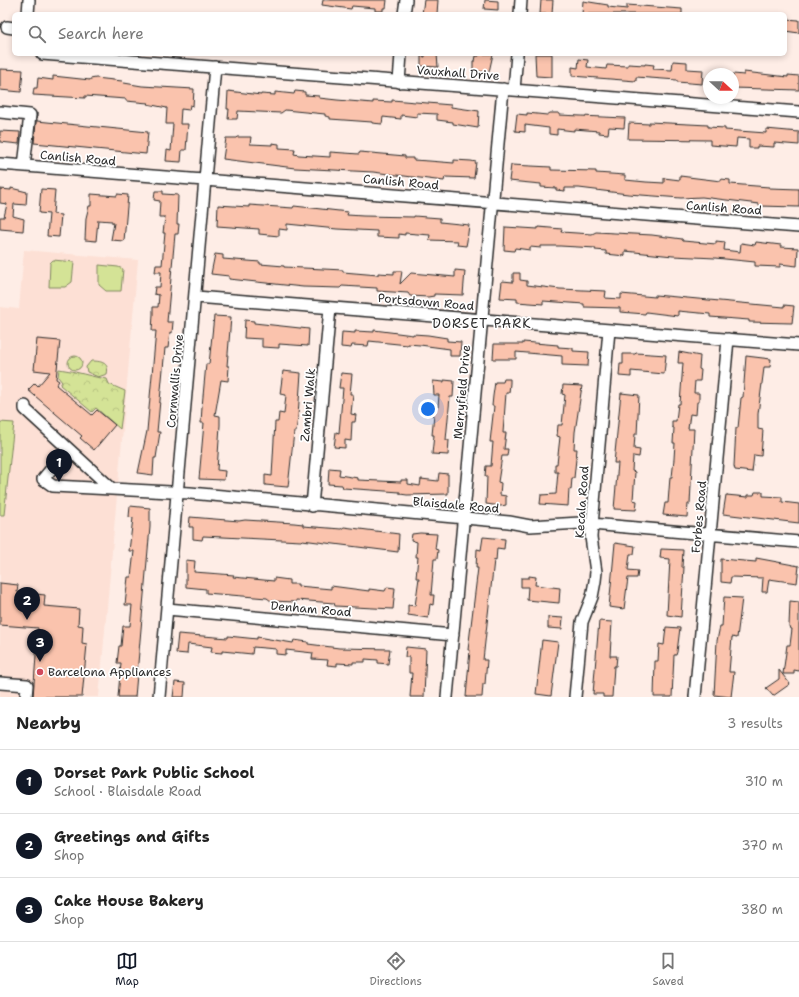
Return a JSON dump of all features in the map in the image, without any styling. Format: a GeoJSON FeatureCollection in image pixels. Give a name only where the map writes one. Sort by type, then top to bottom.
{"type":"FeatureCollection","features":[{"type":"Feature","properties":{"kind":"street"},"geometry":{"type":"LineString","coordinates":[[28,12],[29,0]]}},
{"type":"Feature","properties":{"kind":"street"},"geometry":{"type":"LineString","coordinates":[[404,12],[406,0]]}},
{"type":"Feature","properties":{"kind":"street"},"geometry":{"type":"LineString","coordinates":[[520,12],[521,0]]}},
{"type":"Feature","properties":{"kind":"street","name":"Vauxhall Drive"},"geometry":{"type":"LineString","coordinates":[[69,56],[799,112]]}},
{"type":"Feature","properties":{"kind":"street"},"geometry":{"type":"LineString","coordinates":[[399,82],[401,56]]}},
{"type":"Feature","properties":{"kind":"street","name":"Merryfield Drive"},"geometry":{"type":"LineString","coordinates":[[447,697],[493,203],[508,90],[516,56]]}},
{"type":"Feature","properties":{"kind":"street","name":"Cornwallis Drive"},"geometry":{"type":"LineString","coordinates":[[159,697],[196,297],[215,67]]}},
{"type":"Feature","properties":{"kind":"street"},"geometry":{"type":"LineString","coordinates":[[0,112],[30,115],[24,166]]}},
{"type":"Feature","properties":{"kind":"street","name":"Canlish Road"},"geometry":{"type":"LineString","coordinates":[[0,164],[799,227]]}},
{"type":"Feature","properties":{"kind":"street","name":"Portsdown Road"},"geometry":{"type":"LineString","coordinates":[[196,297],[799,344]]}},
{"type":"Feature","properties":{"kind":"street","name":"Zambri Walk"},"geometry":{"type":"LineString","coordinates":[[312,506],[330,308]]}},
{"type":"Feature","properties":{"kind":"street","name":"Kecala Road"},"geometry":{"type":"LineString","coordinates":[[574,697],[582,622],[592,596],[595,581],[592,524],[609,330]]}},
{"type":"Feature","properties":{"kind":"street","name":"Forbes Road"},"geometry":{"type":"LineString","coordinates":[[695,697],[728,339]]}},
{"type":"Feature","properties":{"kind":"street"},"geometry":{"type":"LineString","coordinates":[[25,406],[25,409],[111,488]]}},
{"type":"Feature","properties":{"kind":"street","name":"Blaisdale Road"},"geometry":{"type":"LineString","coordinates":[[68,449],[43,479],[53,486],[111,488],[178,493],[530,526],[558,523],[592,524],[799,542]]}},
{"type":"Feature","properties":{"kind":"street","name":"Denham Road"},"geometry":{"type":"LineString","coordinates":[[167,609],[453,635]]}},
{"type":"Feature","properties":{"kind":"street"},"geometry":{"type":"LineString","coordinates":[[0,683],[27,685],[26,697]]}},
{"type":"Feature","properties":{"kind":"shaded area"},"geometry":{"type":"Polygon","coordinates":[[[24,250],[138,260],[99,697],[0,697],[0,307],[19,309],[24,250]]]}},
{"type":"Feature","properties":{"kind":"green space"},"geometry":{"type":"Polygon","coordinates":[[[53,260],[74,262],[72,282],[65,287],[49,287],[50,263],[53,260]]]}},
{"type":"Feature","properties":{"kind":"green space"},"geometry":{"type":"Polygon","coordinates":[[[99,265],[123,269],[121,291],[106,291],[99,285],[99,265]]]}},
{"type":"Feature","properties":{"kind":"green space"},"geometry":{"type":"Polygon","coordinates":[[[72,356],[78,356],[82,360],[82,366],[78,370],[72,370],[68,366],[68,360],[72,356]]]}},
{"type":"Feature","properties":{"kind":"green space"},"geometry":{"type":"Polygon","coordinates":[[[91,361],[104,363],[108,370],[107,374],[98,377],[87,372],[86,367],[91,361]]]}},
{"type":"Feature","properties":{"kind":"green space"},"geometry":{"type":"Polygon","coordinates":[[[59,369],[107,379],[109,384],[125,391],[120,429],[96,408],[92,412],[60,385],[62,382],[58,377],[59,369]]]}},
{"type":"Feature","properties":{"kind":"green space"},"geometry":{"type":"Polygon","coordinates":[[[0,422],[14,423],[4,515],[0,515],[0,422]]]}},
{"type":"Feature","properties":{"kind":"building"},"geometry":{"type":"Polygon","coordinates":[[[323,0],[387,0],[386,8],[383,8],[383,11],[375,11],[375,8],[352,6],[351,9],[322,5],[323,0]]]}},
{"type":"Feature","properties":{"kind":"building"},"geometry":{"type":"Polygon","coordinates":[[[424,0],[438,0],[437,12],[422,12],[424,0]]]}},
{"type":"Feature","properties":{"kind":"building"},"geometry":{"type":"Polygon","coordinates":[[[485,0],[498,1],[498,10],[484,9],[485,0]]]}},
{"type":"Feature","properties":{"kind":"building"},"geometry":{"type":"Polygon","coordinates":[[[541,0],[553,0],[552,12],[540,12],[541,0]]]}},
{"type":"Feature","properties":{"kind":"building"},"geometry":{"type":"Polygon","coordinates":[[[583,1],[608,5],[608,7],[627,9],[627,5],[682,9],[682,12],[582,12],[583,1]]]}},
{"type":"Feature","properties":{"kind":"building"},"geometry":{"type":"Polygon","coordinates":[[[787,19],[799,20],[799,33],[787,31],[787,19]]]}},
{"type":"Feature","properties":{"kind":"building"},"geometry":{"type":"Polygon","coordinates":[[[421,56],[437,56],[438,67],[421,66],[421,56]]]}},
{"type":"Feature","properties":{"kind":"building"},"geometry":{"type":"Polygon","coordinates":[[[476,56],[493,56],[489,72],[473,71],[473,61],[475,61],[476,56]]]}},
{"type":"Feature","properties":{"kind":"building"},"geometry":{"type":"Polygon","coordinates":[[[535,56],[552,56],[552,77],[536,76],[535,56]]]}},
{"type":"Feature","properties":{"kind":"building"},"geometry":{"type":"Polygon","coordinates":[[[579,59],[588,60],[587,67],[606,69],[607,65],[628,66],[628,64],[645,64],[654,65],[653,69],[672,70],[673,61],[687,62],[687,69],[703,70],[702,84],[677,82],[677,80],[636,77],[636,81],[572,76],[572,67],[578,68],[579,59]]]}},
{"type":"Feature","properties":{"kind":"building"},"geometry":{"type":"Polygon","coordinates":[[[0,69],[23,70],[21,92],[0,90],[0,69]]]}},
{"type":"Feature","properties":{"kind":"building"},"geometry":{"type":"Polygon","coordinates":[[[744,72],[788,77],[788,75],[799,76],[799,90],[739,88],[739,75],[744,75],[744,72]]]}},
{"type":"Feature","properties":{"kind":"building"},"geometry":{"type":"Polygon","coordinates":[[[53,76],[90,80],[96,78],[122,81],[124,83],[142,86],[194,89],[193,106],[190,105],[189,110],[181,109],[180,124],[188,124],[186,150],[182,150],[181,162],[166,161],[167,150],[171,151],[173,124],[166,124],[167,108],[147,104],[148,103],[126,101],[126,99],[85,96],[85,98],[33,95],[34,88],[37,88],[38,78],[53,80],[53,76]]]}},
{"type":"Feature","properties":{"kind":"building"},"geometry":{"type":"Polygon","coordinates":[[[228,91],[275,95],[275,92],[294,94],[295,91],[305,92],[305,95],[319,96],[319,98],[337,100],[373,103],[373,101],[392,102],[392,100],[451,105],[451,107],[479,111],[478,128],[437,120],[437,114],[417,113],[417,117],[401,115],[401,119],[383,117],[382,124],[330,119],[330,117],[325,116],[325,114],[285,110],[281,113],[238,111],[237,119],[228,119],[228,91]]]}},
{"type":"Feature","properties":{"kind":"building"},"geometry":{"type":"Polygon","coordinates":[[[37,113],[37,121],[148,132],[146,154],[34,143],[37,113]]]}},
{"type":"Feature","properties":{"kind":"building"},"geometry":{"type":"Polygon","coordinates":[[[527,113],[547,115],[550,113],[559,113],[559,115],[625,118],[624,128],[609,127],[608,134],[599,133],[599,131],[557,129],[557,135],[549,134],[549,128],[525,125],[525,132],[515,131],[517,114],[527,115],[527,113]]]}},
{"type":"Feature","properties":{"kind":"building"},"geometry":{"type":"Polygon","coordinates":[[[649,122],[708,125],[708,127],[725,128],[725,130],[766,133],[766,129],[799,132],[799,145],[774,143],[774,147],[757,146],[757,148],[749,148],[749,139],[737,138],[736,147],[710,145],[710,140],[628,139],[629,123],[649,124],[649,122]]]}},
{"type":"Feature","properties":{"kind":"building"},"geometry":{"type":"Polygon","coordinates":[[[0,131],[20,132],[19,144],[0,142],[0,131]]]}},
{"type":"Feature","properties":{"kind":"building"},"geometry":{"type":"Polygon","coordinates":[[[251,137],[250,144],[279,144],[279,148],[295,149],[294,154],[299,155],[330,157],[330,152],[359,154],[360,152],[405,156],[405,158],[413,158],[413,160],[454,163],[454,160],[471,161],[476,162],[474,178],[445,177],[444,181],[373,172],[295,168],[223,159],[226,138],[251,137]]]}},
{"type":"Feature","properties":{"kind":"building"},"geometry":{"type":"Polygon","coordinates":[[[511,165],[551,167],[551,170],[596,171],[596,173],[625,175],[625,180],[646,182],[664,183],[664,178],[680,180],[680,176],[721,181],[721,179],[730,180],[730,184],[799,189],[799,207],[759,206],[759,204],[702,197],[681,198],[579,188],[565,188],[565,191],[556,190],[556,188],[541,187],[541,184],[509,181],[511,165]]]}},
{"type":"Feature","properties":{"kind":"building"},"geometry":{"type":"Polygon","coordinates":[[[11,188],[27,192],[26,205],[14,204],[13,216],[24,219],[23,231],[0,229],[0,217],[4,217],[7,204],[0,203],[0,189],[11,190],[11,188]]]}},
{"type":"Feature","properties":{"kind":"building"},"geometry":{"type":"Polygon","coordinates":[[[41,189],[55,190],[53,214],[61,215],[59,237],[47,236],[49,214],[39,213],[41,189]]]}},
{"type":"Feature","properties":{"kind":"building"},"geometry":{"type":"Polygon","coordinates":[[[155,191],[163,191],[163,194],[178,195],[177,224],[179,224],[178,234],[175,234],[167,322],[173,322],[172,333],[170,332],[168,348],[165,348],[157,432],[160,432],[156,458],[154,458],[153,475],[138,473],[147,431],[156,331],[152,331],[153,307],[158,307],[159,295],[154,294],[155,287],[160,287],[161,272],[155,272],[156,265],[162,265],[165,233],[163,233],[165,217],[159,217],[160,201],[154,200],[155,191]]]}},
{"type":"Feature","properties":{"kind":"building"},"geometry":{"type":"Polygon","coordinates":[[[91,194],[117,196],[117,194],[128,195],[124,241],[111,240],[114,223],[112,223],[112,221],[98,220],[96,241],[85,240],[86,218],[89,206],[91,206],[91,194]]]}},
{"type":"Feature","properties":{"kind":"building"},"geometry":{"type":"Polygon","coordinates":[[[218,205],[249,207],[249,205],[293,208],[294,206],[348,212],[347,215],[440,218],[440,222],[469,225],[466,246],[457,245],[458,241],[429,240],[430,235],[405,233],[405,235],[399,234],[399,238],[377,237],[377,231],[287,224],[287,230],[279,229],[279,236],[259,234],[259,229],[217,226],[218,205]]]}},
{"type":"Feature","properties":{"kind":"building"},"geometry":{"type":"Polygon","coordinates":[[[505,227],[538,229],[538,227],[562,229],[561,232],[592,234],[596,232],[652,235],[682,239],[683,241],[716,244],[716,241],[725,242],[724,250],[740,252],[741,243],[755,245],[756,242],[781,245],[781,247],[798,248],[797,266],[780,264],[780,267],[755,266],[755,262],[625,251],[625,256],[606,254],[606,251],[595,250],[596,248],[560,246],[541,246],[541,248],[530,247],[530,250],[515,248],[514,251],[504,250],[505,227]]]}},
{"type":"Feature","properties":{"kind":"building"},"geometry":{"type":"Polygon","coordinates":[[[215,254],[223,255],[223,259],[260,262],[260,264],[284,267],[343,270],[343,272],[378,275],[378,273],[394,274],[394,271],[402,271],[400,284],[411,273],[455,277],[455,270],[465,271],[463,295],[434,294],[434,296],[428,297],[410,296],[408,293],[377,291],[377,288],[342,286],[340,288],[303,287],[229,279],[229,276],[211,274],[215,254]]]}},
{"type":"Feature","properties":{"kind":"building"},"geometry":{"type":"Polygon","coordinates":[[[513,273],[520,273],[520,280],[527,281],[527,285],[560,289],[606,291],[605,298],[621,299],[621,294],[655,297],[655,295],[784,307],[784,305],[794,306],[792,323],[749,322],[749,320],[710,317],[710,314],[678,311],[678,316],[646,312],[645,314],[620,312],[620,308],[584,307],[584,304],[543,301],[543,304],[517,302],[517,299],[500,298],[502,281],[513,282],[513,273]]]}},
{"type":"Feature","properties":{"kind":"building"},"geometry":{"type":"Polygon","coordinates":[[[214,316],[231,317],[227,366],[229,366],[228,381],[221,380],[215,415],[220,416],[217,470],[225,471],[224,480],[199,479],[204,423],[201,423],[202,407],[206,364],[209,364],[214,316]]]}},
{"type":"Feature","properties":{"kind":"building"},"geometry":{"type":"Polygon","coordinates":[[[245,320],[254,321],[254,323],[309,329],[308,346],[279,344],[279,348],[262,347],[262,339],[244,338],[245,320]]]}},
{"type":"Feature","properties":{"kind":"building"},"geometry":{"type":"Polygon","coordinates":[[[374,330],[413,335],[428,335],[447,338],[447,341],[461,342],[460,356],[450,356],[450,349],[369,341],[368,346],[352,345],[351,348],[341,347],[342,332],[374,332],[374,330]]]}},
{"type":"Feature","properties":{"kind":"building"},"geometry":{"type":"Polygon","coordinates":[[[37,339],[60,341],[56,379],[59,381],[56,385],[92,415],[97,410],[115,425],[94,450],[80,438],[82,436],[28,390],[35,383],[38,386],[50,372],[34,370],[37,339]]]}},
{"type":"Feature","properties":{"kind":"building"},"geometry":{"type":"Polygon","coordinates":[[[523,342],[558,345],[558,347],[573,348],[573,351],[589,352],[588,366],[562,365],[562,356],[516,352],[516,359],[493,359],[494,344],[523,344],[523,342]]]}},
{"type":"Feature","properties":{"kind":"building"},"geometry":{"type":"Polygon","coordinates":[[[679,352],[700,356],[699,369],[701,370],[700,381],[695,381],[694,393],[699,393],[699,402],[697,402],[696,415],[690,414],[688,429],[694,429],[690,504],[688,504],[687,517],[663,515],[665,503],[668,503],[670,477],[672,477],[674,459],[675,443],[673,443],[674,428],[672,427],[672,421],[676,421],[678,404],[680,404],[683,363],[678,363],[679,352]]]}},
{"type":"Feature","properties":{"kind":"building"},"geometry":{"type":"Polygon","coordinates":[[[636,353],[666,355],[664,374],[631,371],[631,377],[619,376],[620,364],[623,364],[623,354],[636,353]]]}},
{"type":"Feature","properties":{"kind":"building"},"geometry":{"type":"Polygon","coordinates":[[[746,356],[771,359],[770,367],[764,367],[758,414],[758,429],[763,430],[761,456],[754,455],[752,472],[735,470],[734,466],[736,428],[738,428],[741,398],[743,397],[746,356]]]}},
{"type":"Feature","properties":{"kind":"building"},"geometry":{"type":"Polygon","coordinates":[[[283,371],[301,373],[298,416],[296,432],[294,432],[288,487],[265,485],[265,475],[272,476],[275,422],[278,422],[279,413],[284,414],[286,395],[280,394],[283,371]]]}},
{"type":"Feature","properties":{"kind":"building"},"geometry":{"type":"Polygon","coordinates":[[[341,373],[352,374],[350,394],[353,394],[351,414],[356,415],[355,422],[352,422],[351,441],[345,440],[345,448],[334,447],[336,432],[339,433],[343,388],[339,388],[341,373]]]}},
{"type":"Feature","properties":{"kind":"building"},"geometry":{"type":"Polygon","coordinates":[[[504,379],[510,379],[510,383],[509,393],[506,393],[503,433],[506,433],[504,449],[508,449],[507,456],[502,456],[498,482],[501,483],[500,495],[506,496],[506,505],[501,506],[486,504],[487,476],[485,476],[486,466],[491,466],[493,442],[490,442],[495,382],[503,382],[504,379]]]}},
{"type":"Feature","properties":{"kind":"building"},"geometry":{"type":"Polygon","coordinates":[[[444,380],[454,381],[453,397],[450,397],[446,440],[449,440],[448,455],[432,454],[434,415],[431,415],[432,407],[438,407],[439,395],[434,395],[433,381],[444,382],[444,380]]]}},
{"type":"Feature","properties":{"kind":"building"},"geometry":{"type":"Polygon","coordinates":[[[563,385],[582,386],[575,432],[574,449],[577,449],[574,478],[572,478],[571,490],[569,489],[568,506],[540,504],[541,495],[556,494],[558,472],[555,472],[555,464],[557,464],[560,437],[557,436],[558,425],[562,425],[565,395],[562,394],[563,385]]]}},
{"type":"Feature","properties":{"kind":"building"},"geometry":{"type":"Polygon","coordinates":[[[621,393],[639,395],[637,434],[635,434],[634,449],[640,450],[639,457],[633,456],[632,471],[635,472],[633,500],[637,501],[636,510],[614,509],[618,463],[614,463],[621,393]]]}},
{"type":"Feature","properties":{"kind":"building"},"geometry":{"type":"Polygon","coordinates":[[[329,468],[340,469],[339,475],[358,478],[358,480],[401,482],[401,480],[408,480],[408,484],[420,486],[421,479],[438,481],[439,473],[448,474],[448,494],[407,495],[400,494],[400,492],[343,488],[342,485],[328,484],[329,468]]]}},
{"type":"Feature","properties":{"kind":"building"},"geometry":{"type":"Polygon","coordinates":[[[755,492],[763,492],[763,496],[782,497],[782,502],[799,504],[799,523],[723,514],[726,495],[748,497],[748,495],[754,495],[755,492]]]}},
{"type":"Feature","properties":{"kind":"building"},"geometry":{"type":"Polygon","coordinates":[[[130,506],[150,508],[150,527],[135,697],[118,697],[121,663],[117,663],[119,646],[121,646],[123,626],[130,626],[132,605],[125,605],[128,577],[131,577],[134,551],[129,551],[133,518],[129,517],[130,506]]]}},
{"type":"Feature","properties":{"kind":"building"},"geometry":{"type":"Polygon","coordinates":[[[190,517],[294,523],[303,524],[303,526],[341,529],[344,527],[399,534],[398,552],[302,540],[203,536],[202,540],[193,539],[193,527],[189,527],[190,517]]]}},
{"type":"Feature","properties":{"kind":"building"},"geometry":{"type":"Polygon","coordinates":[[[412,534],[437,534],[435,549],[438,550],[437,559],[434,559],[431,595],[434,595],[433,605],[430,604],[428,618],[408,615],[408,605],[415,606],[419,578],[416,578],[418,557],[416,557],[417,542],[411,540],[412,534]]]}},
{"type":"Feature","properties":{"kind":"building"},"geometry":{"type":"Polygon","coordinates":[[[483,537],[505,539],[504,549],[497,548],[496,561],[494,560],[483,660],[487,660],[485,684],[483,684],[482,697],[466,697],[470,650],[468,650],[478,568],[476,568],[477,549],[481,550],[483,537]]]}},
{"type":"Feature","properties":{"kind":"building"},"geometry":{"type":"Polygon","coordinates":[[[615,543],[635,546],[634,554],[630,554],[628,570],[638,571],[637,578],[628,578],[624,609],[609,607],[615,543]]]}},
{"type":"Feature","properties":{"kind":"building"},"geometry":{"type":"Polygon","coordinates":[[[661,549],[683,550],[682,567],[684,567],[681,617],[667,615],[670,559],[660,558],[661,549]]]}},
{"type":"Feature","properties":{"kind":"building"},"geometry":{"type":"Polygon","coordinates":[[[756,558],[799,566],[797,583],[769,579],[767,592],[762,592],[763,578],[731,577],[730,583],[721,582],[721,559],[756,562],[756,558]]]}},
{"type":"Feature","properties":{"kind":"building"},"geometry":{"type":"Polygon","coordinates":[[[186,560],[195,561],[194,572],[234,575],[233,577],[274,581],[274,578],[289,580],[289,584],[298,584],[298,586],[331,589],[331,586],[369,591],[369,589],[385,591],[387,587],[395,588],[393,609],[335,606],[334,603],[296,600],[296,602],[271,601],[267,598],[206,593],[206,589],[186,587],[186,560]]]}},
{"type":"Feature","properties":{"kind":"building"},"geometry":{"type":"Polygon","coordinates":[[[529,576],[536,577],[535,585],[560,588],[559,603],[527,600],[528,587],[521,587],[521,578],[529,578],[529,576]]]}},
{"type":"Feature","properties":{"kind":"building"},"geometry":{"type":"Polygon","coordinates":[[[0,583],[18,585],[17,592],[45,595],[44,606],[79,609],[78,625],[83,626],[82,643],[87,644],[82,697],[33,697],[38,628],[0,625],[0,583]]]}},
{"type":"Feature","properties":{"kind":"building"},"geometry":{"type":"Polygon","coordinates":[[[724,597],[742,598],[737,638],[732,637],[729,672],[734,672],[731,697],[714,695],[717,641],[720,626],[722,626],[724,597]]]}},
{"type":"Feature","properties":{"kind":"building"},"geometry":{"type":"Polygon","coordinates":[[[790,601],[799,602],[799,671],[794,670],[794,674],[783,674],[787,645],[790,645],[792,629],[790,629],[789,626],[790,601]]]}},
{"type":"Feature","properties":{"kind":"building"},"geometry":{"type":"Polygon","coordinates":[[[548,617],[563,618],[562,629],[548,628],[548,617]]]}},
{"type":"Feature","properties":{"kind":"building"},"geometry":{"type":"Polygon","coordinates":[[[599,621],[612,622],[610,656],[617,656],[616,666],[614,666],[612,697],[603,697],[603,694],[593,694],[599,621]]]}},
{"type":"Feature","properties":{"kind":"building"},"geometry":{"type":"Polygon","coordinates":[[[666,627],[680,628],[677,652],[676,655],[674,655],[672,697],[654,697],[655,661],[658,661],[659,644],[664,645],[666,627]]]}},
{"type":"Feature","properties":{"kind":"building"},"geometry":{"type":"Polygon","coordinates":[[[178,634],[228,638],[228,636],[257,639],[257,637],[293,643],[294,640],[308,642],[308,644],[339,648],[390,649],[388,664],[378,663],[378,660],[365,659],[365,662],[353,662],[353,664],[337,663],[337,666],[327,665],[328,660],[312,659],[313,653],[286,650],[286,655],[276,654],[276,649],[253,647],[252,654],[222,651],[222,653],[211,652],[212,647],[188,644],[187,654],[176,653],[178,634]]]}},
{"type":"Feature","properties":{"kind":"building"},"geometry":{"type":"Polygon","coordinates":[[[542,640],[558,642],[551,696],[536,694],[542,640]]]}},
{"type":"Feature","properties":{"kind":"building"},"geometry":{"type":"Polygon","coordinates":[[[406,647],[426,649],[424,697],[410,697],[412,673],[409,673],[409,657],[405,657],[406,647]]]}},
{"type":"Feature","properties":{"kind":"building"},"geometry":{"type":"Polygon","coordinates":[[[779,670],[790,684],[773,696],[766,688],[779,679],[779,670]]]}},
{"type":"Feature","properties":{"kind":"building"},"geometry":{"type":"Polygon","coordinates":[[[175,682],[185,683],[184,697],[173,697],[175,682]]]}},
{"type":"Feature","properties":{"kind":"place","name":"Dorset Park Public School"},"geometry":{"type":"Point","coordinates":[59,482]}},
{"type":"Feature","properties":{"kind":"place","name":"Greetings and Gifts"},"geometry":{"type":"Point","coordinates":[27,620]}},
{"type":"Feature","properties":{"kind":"place","name":"Cake House Bakery"},"geometry":{"type":"Point","coordinates":[40,662]}},
{"type":"Feature","properties":{"kind":"place","name":"Barcelona Appliances"},"geometry":{"type":"Point","coordinates":[40,672]}},
{"type":"Feature","properties":{"kind":"district","name":"DORSET PARK"},"geometry":{"type":"Point","coordinates":[482,323]}}]}
